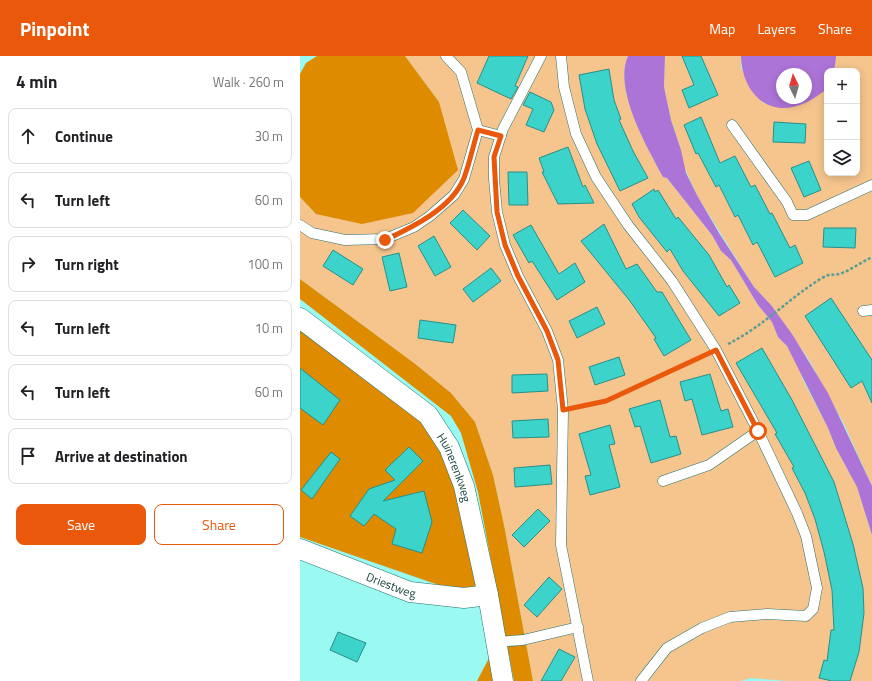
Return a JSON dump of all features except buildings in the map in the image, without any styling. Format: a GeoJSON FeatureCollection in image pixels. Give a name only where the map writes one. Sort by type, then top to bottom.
{"type":"FeatureCollection","features":[{"type":"Feature","properties":{"kind":"street","name":"Huinerenkweg"},"geometry":{"type":"LineString","coordinates":[[300,318],[428,415],[449,447],[464,486],[488,595],[503,681]]}},
{"type":"Feature","properties":{"kind":"street","name":"Driestweg"},"geometry":{"type":"LineString","coordinates":[[300,549],[410,592],[464,598],[488,595]]}},
{"type":"Feature","properties":{"kind":"lane"},"geometry":{"type":"LineString","coordinates":[[300,225],[312,233],[345,240],[385,240],[414,226],[430,216],[454,195],[464,179],[478,130],[461,72],[446,56]]}},
{"type":"Feature","properties":{"kind":"lane"},"geometry":{"type":"LineString","coordinates":[[542,56],[503,129],[494,157],[497,212],[505,245],[518,276],[547,331],[558,360],[563,410],[561,545],[588,681]]}},
{"type":"Feature","properties":{"kind":"lane"},"geometry":{"type":"LineString","coordinates":[[561,56],[564,87],[576,134],[596,177],[628,225],[672,281],[716,350],[758,431],[806,536],[817,588],[813,609],[806,616],[767,614],[730,617],[702,628],[667,648],[641,681]]}},
{"type":"Feature","properties":{"kind":"lane"},"geometry":{"type":"LineString","coordinates":[[732,125],[787,202],[793,215],[807,215],[872,185]]}},
{"type":"Feature","properties":{"kind":"lane"},"geometry":{"type":"LineString","coordinates":[[478,130],[501,136]]}},
{"type":"Feature","properties":{"kind":"lane"},"geometry":{"type":"LineString","coordinates":[[663,481],[709,465],[758,431]]}},
{"type":"Feature","properties":{"kind":"lane"},"geometry":{"type":"LineString","coordinates":[[496,642],[523,640],[578,627]]}},
{"type":"Feature","properties":{"kind":"path"},"geometry":{"type":"LineString","coordinates":[[563,410],[606,401],[716,350],[744,335],[831,273],[840,274],[872,257]]}},
{"type":"Feature","properties":{"kind":"shaded area"},"geometry":{"type":"Polygon","coordinates":[[[317,56],[405,56],[439,102],[458,170],[413,213],[362,224],[316,214],[300,197],[300,74],[306,63],[317,56]]]}},
{"type":"Feature","properties":{"kind":"shaded area"},"geometry":{"type":"Polygon","coordinates":[[[405,56],[628,56],[625,69],[625,85],[628,101],[641,134],[656,165],[663,177],[667,178],[712,235],[721,251],[731,260],[758,305],[772,322],[778,337],[787,346],[828,428],[836,448],[857,487],[872,535],[872,681],[788,681],[750,678],[741,681],[533,681],[504,525],[493,475],[475,422],[451,393],[414,363],[300,279],[300,197],[316,214],[439,102],[405,56]]]}},
{"type":"Feature","properties":{"kind":"shaded area"},"geometry":{"type":"Polygon","coordinates":[[[628,56],[665,56],[664,87],[671,120],[681,150],[686,173],[719,233],[754,287],[771,305],[792,334],[828,393],[872,486],[872,535],[857,487],[836,448],[828,428],[787,346],[778,337],[772,322],[758,305],[731,260],[721,251],[712,235],[667,178],[663,177],[649,150],[628,101],[625,85],[625,69],[628,56]]]}},
{"type":"Feature","properties":{"kind":"shaded area"},"geometry":{"type":"Polygon","coordinates":[[[665,56],[741,56],[741,68],[763,103],[785,108],[794,104],[812,104],[812,96],[824,90],[824,176],[860,176],[860,68],[834,68],[836,56],[872,56],[872,486],[844,424],[809,360],[771,305],[754,287],[698,197],[684,167],[681,150],[671,120],[664,87],[665,56]]]}},
{"type":"Feature","properties":{"kind":"shaded area"},"geometry":{"type":"Polygon","coordinates":[[[741,56],[836,56],[834,68],[824,68],[824,91],[812,100],[812,68],[776,68],[776,104],[802,104],[792,107],[780,108],[769,105],[752,91],[746,81],[741,56]]]}},
{"type":"Feature","properties":{"kind":"shaded area"},"geometry":{"type":"Polygon","coordinates":[[[300,279],[414,363],[451,393],[475,422],[493,475],[504,525],[533,681],[514,681],[478,492],[461,433],[451,416],[300,299],[300,279]]]}},
{"type":"Feature","properties":{"kind":"shaded area"},"geometry":{"type":"Polygon","coordinates":[[[300,326],[437,430],[464,518],[476,589],[453,590],[300,537],[300,326]]]}},
{"type":"Feature","properties":{"kind":"shaded area"},"geometry":{"type":"Polygon","coordinates":[[[489,658],[494,681],[477,681],[489,658]]]}},
{"type":"Feature","properties":{"kind":"route"},"geometry":{"type":"LineString","coordinates":[[385,240],[414,226],[430,216],[454,195],[464,179],[478,130],[501,136],[494,157],[497,212],[505,245],[518,276],[547,331],[558,360],[563,410],[606,401],[716,350],[758,431]]}}]}
